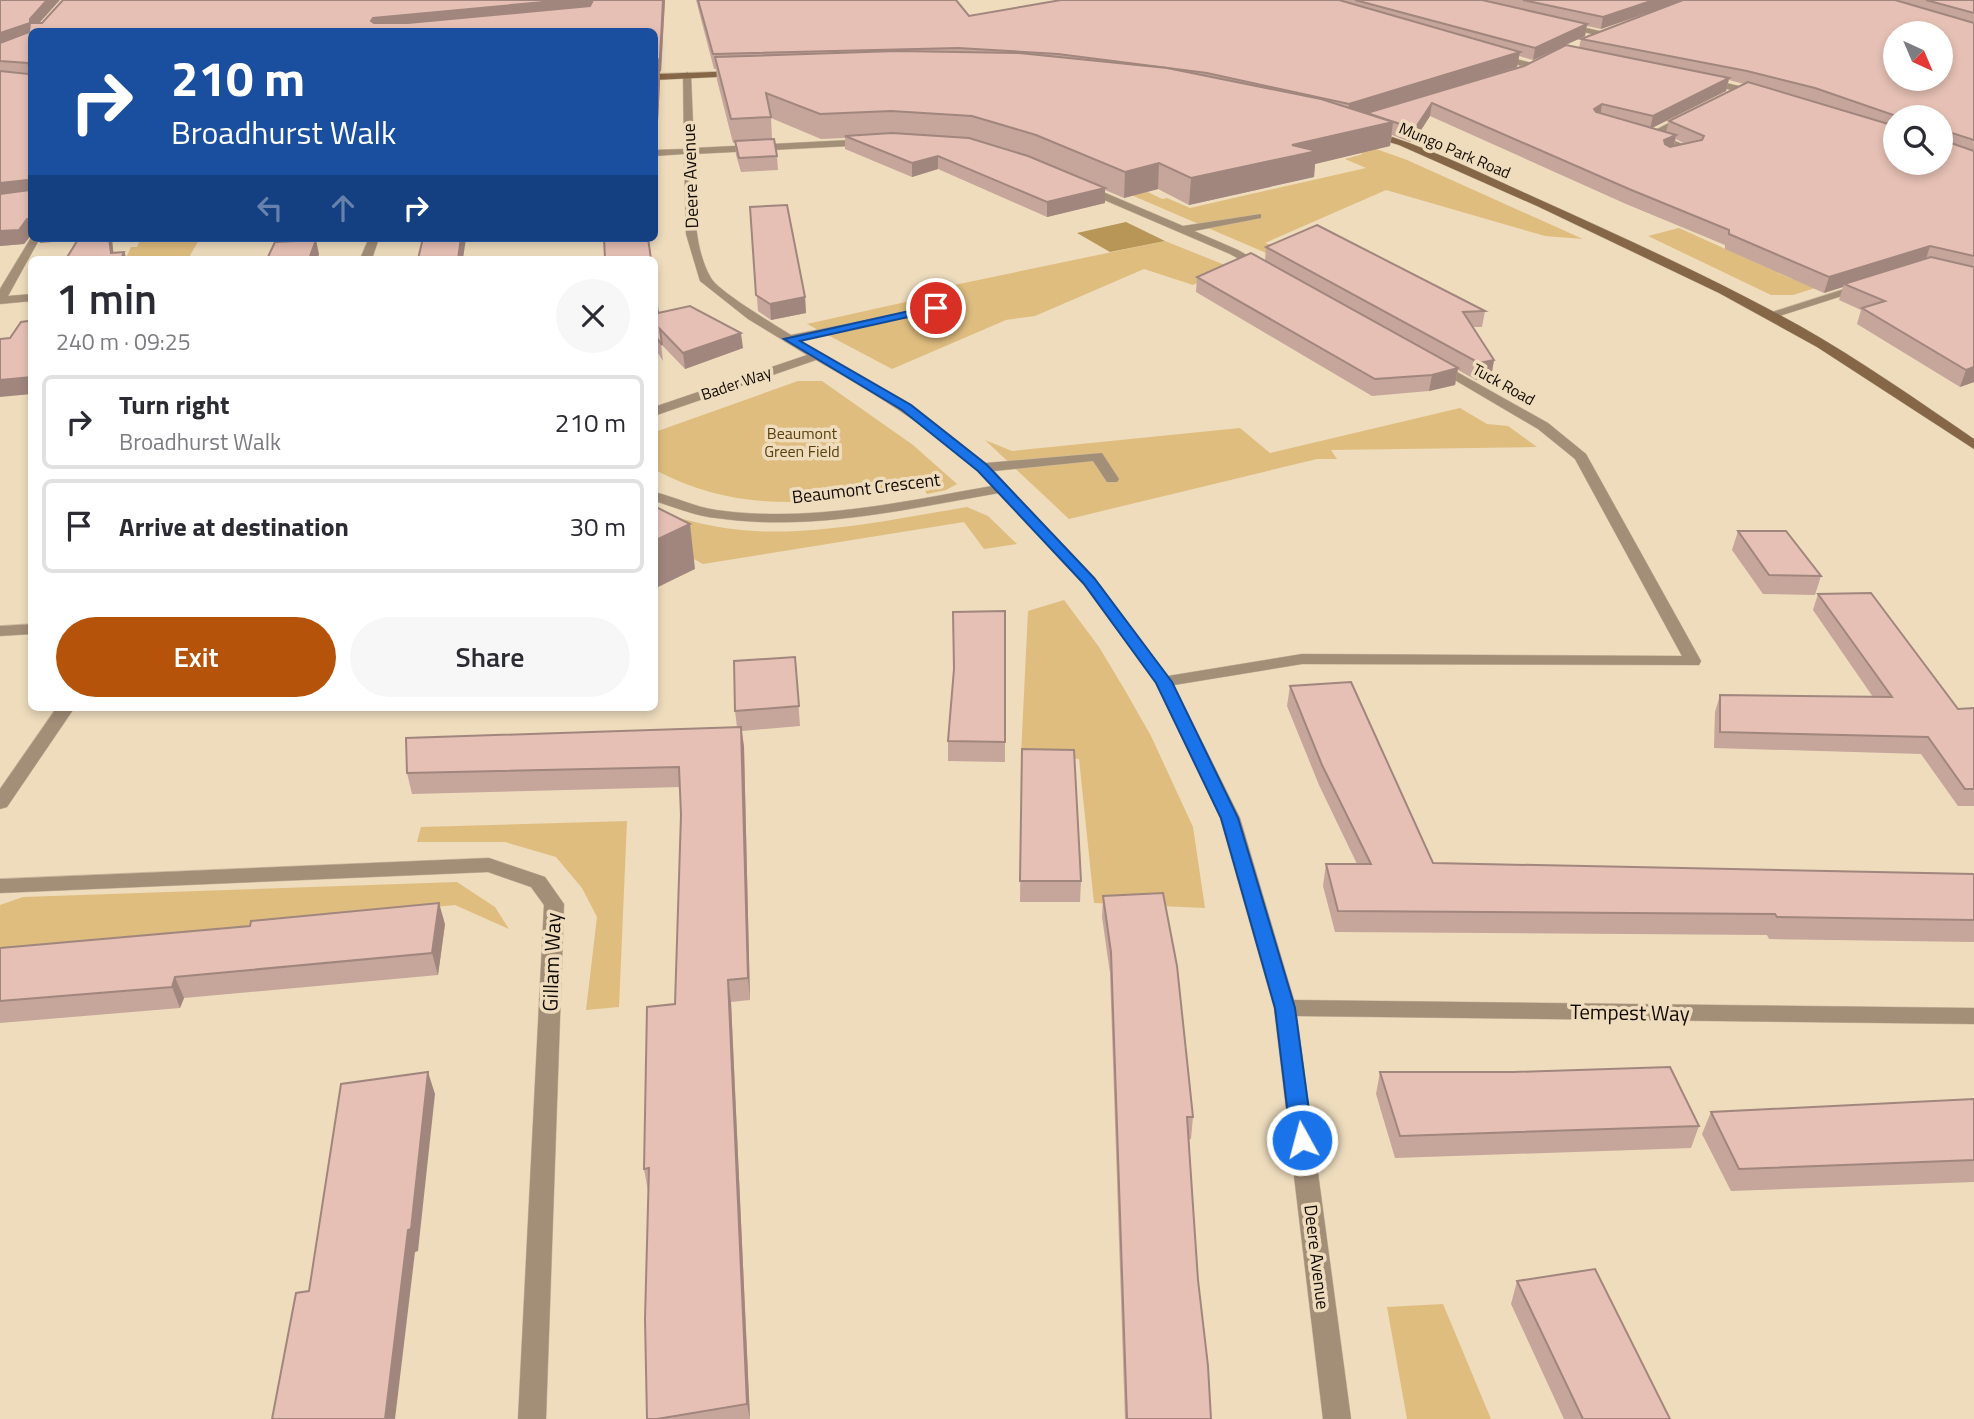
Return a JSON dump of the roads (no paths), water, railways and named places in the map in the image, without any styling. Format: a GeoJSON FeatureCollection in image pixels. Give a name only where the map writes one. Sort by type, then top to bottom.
{"type":"FeatureCollection","features":[{"type":"Feature","properties":{"kind":"street"},"geometry":{"type":"LineString","coordinates":[[1548,22],[1601,34]]}},
{"type":"Feature","properties":{"kind":"street"},"geometry":{"type":"LineString","coordinates":[[1582,43],[1612,30]]}},
{"type":"Feature","properties":{"kind":"street"},"geometry":{"type":"LineString","coordinates":[[1480,51],[1537,64],[1518,74]]}},
{"type":"Feature","properties":{"kind":"street"},"geometry":{"type":"LineString","coordinates":[[658,77],[752,73]]}},
{"type":"Feature","properties":{"kind":"street","name":"Deere Avenue"},"geometry":{"type":"LineString","coordinates":[[687,75],[691,234],[706,281],[789,339],[906,407],[983,468],[1089,581],[1164,682],[1230,818],[1285,1008],[1337,1419]]}},
{"type":"Feature","properties":{"kind":"street"},"geometry":{"type":"LineString","coordinates":[[1691,78],[1768,96]]}},
{"type":"Feature","properties":{"kind":"street"},"geometry":{"type":"LineString","coordinates":[[1731,94],[1743,89]]}},
{"type":"Feature","properties":{"kind":"street"},"geometry":{"type":"LineString","coordinates":[[1651,135],[1697,112]]}},
{"type":"Feature","properties":{"kind":"street","name":"Mungo Park Road"},"geometry":{"type":"LineString","coordinates":[[1358,129],[1402,143],[1600,231],[1769,314],[1890,387],[1974,445]]}},
{"type":"Feature","properties":{"kind":"street"},"geometry":{"type":"LineString","coordinates":[[1638,132],[1693,151],[1668,156]]}},
{"type":"Feature","properties":{"kind":"street"},"geometry":{"type":"LineString","coordinates":[[658,153],[878,142]]}},
{"type":"Feature","properties":{"kind":"street"},"geometry":{"type":"LineString","coordinates":[[1067,180],[1234,252],[1270,272]]}},
{"type":"Feature","properties":{"kind":"street"},"geometry":{"type":"LineString","coordinates":[[1181,230],[1257,216]]}},
{"type":"Feature","properties":{"kind":"street"},"geometry":{"type":"LineString","coordinates":[[0,299],[33,242]]}},
{"type":"Feature","properties":{"kind":"street"},"geometry":{"type":"LineString","coordinates":[[1769,314],[1876,282]]}},
{"type":"Feature","properties":{"kind":"street"},"geometry":{"type":"LineString","coordinates":[[0,299],[28,297]]}},
{"type":"Feature","properties":{"kind":"street"},"geometry":{"type":"LineString","coordinates":[[789,339],[936,308]]}},
{"type":"Feature","properties":{"kind":"street","name":"Bader Way"},"geometry":{"type":"LineString","coordinates":[[658,411],[818,355]]}},
{"type":"Feature","properties":{"kind":"street","name":"Tuck Road"},"geometry":{"type":"LineString","coordinates":[[1164,682],[1303,659],[1693,661],[1581,457],[1543,426],[1425,360]]}},
{"type":"Feature","properties":{"kind":"street"},"geometry":{"type":"LineString","coordinates":[[983,468],[1097,456],[1112,479]]}},
{"type":"Feature","properties":{"kind":"street","name":"Beaumont Crescent"},"geometry":{"type":"LineString","coordinates":[[658,497],[715,514],[790,518],[876,510],[1000,489]]}},
{"type":"Feature","properties":{"kind":"street"},"geometry":{"type":"LineString","coordinates":[[0,631],[28,629]]}},
{"type":"Feature","properties":{"kind":"street"},"geometry":{"type":"LineString","coordinates":[[0,803],[63,711]]}},
{"type":"Feature","properties":{"kind":"street","name":"Gillam Way"},"geometry":{"type":"LineString","coordinates":[[0,886],[489,865],[538,881],[554,904],[532,1419]]}},
{"type":"Feature","properties":{"kind":"street","name":"Tempest Way"},"geometry":{"type":"LineString","coordinates":[[1285,1008],[1974,1016]]}},
{"type":"Feature","properties":{"kind":"park label","name":"Beaumont Green Field"},"geometry":{"type":"Point","coordinates":[802,442]}}]}
